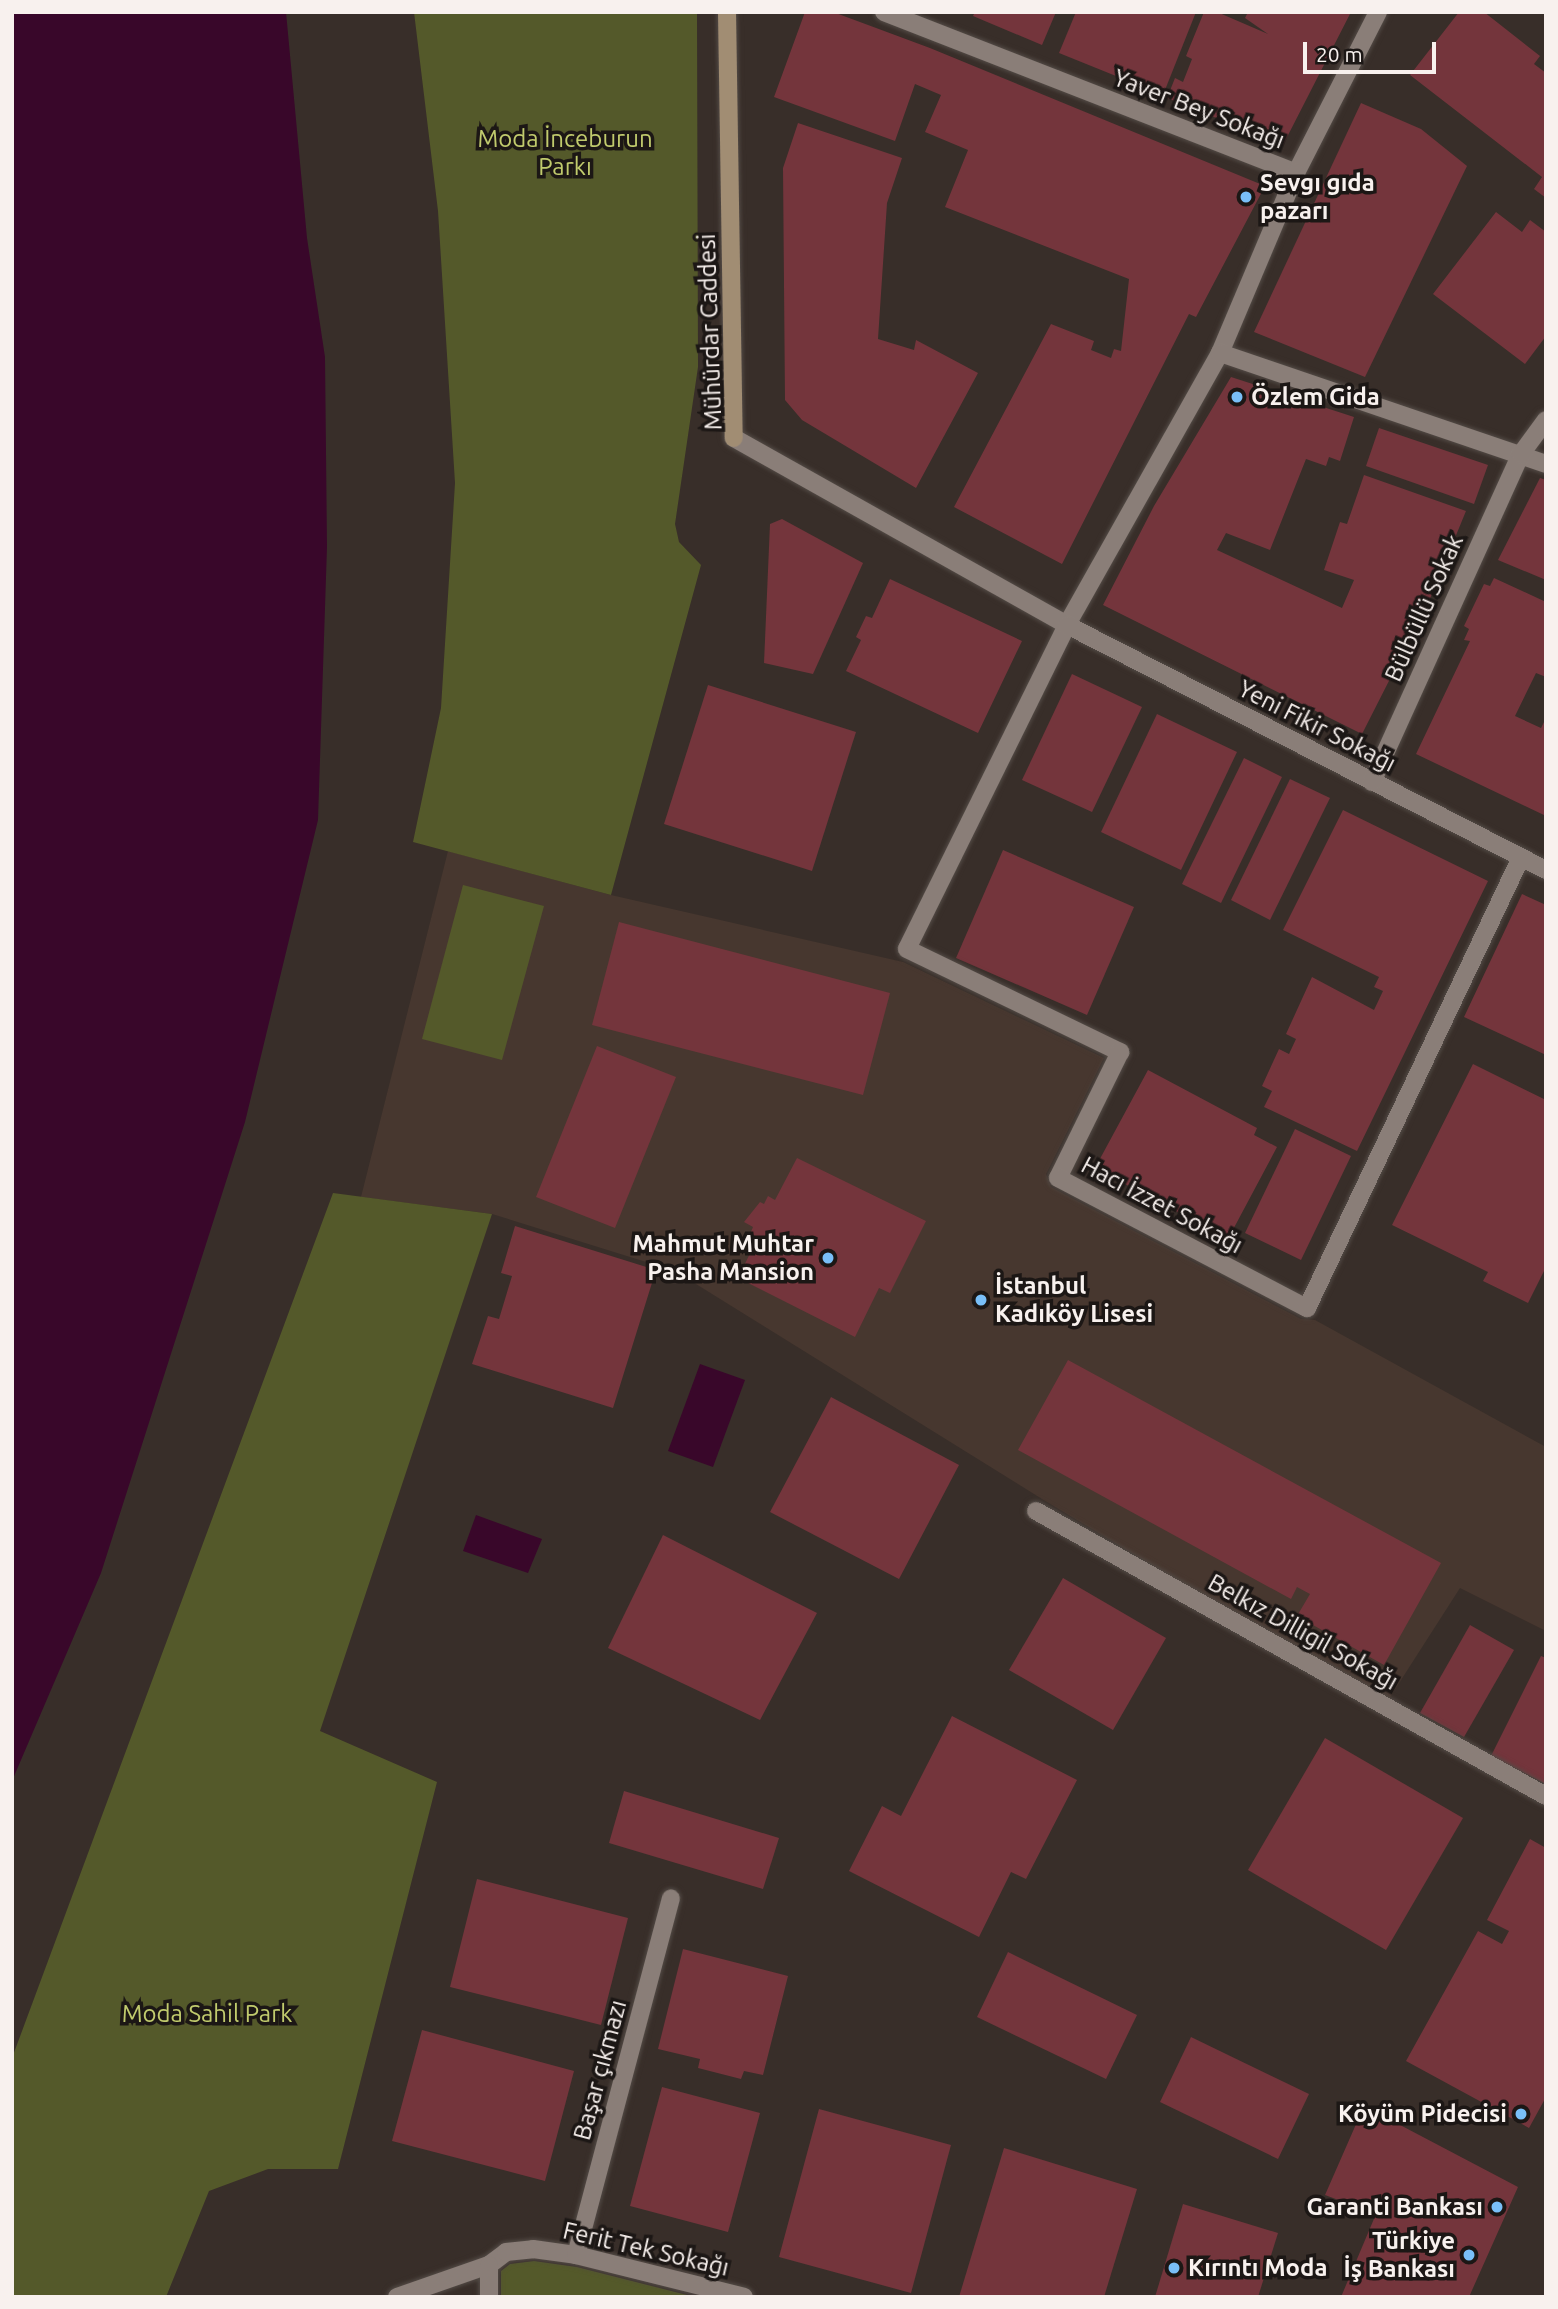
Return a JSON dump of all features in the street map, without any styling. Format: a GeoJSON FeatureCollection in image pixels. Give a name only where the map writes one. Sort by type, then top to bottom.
{"type":"FeatureCollection","features":[{"type":"Feature","properties":{"kind":"street","name":"Mühürdar Caddesi"},"geometry":{"type":"LineString","coordinates":[[727,12],[734,438],[1067,625]]}},
{"type":"Feature","properties":{"kind":"street","name":"Yaver Bey Sokağı"},"geometry":{"type":"LineString","coordinates":[[884,12],[1296,173],[1220,353],[1067,625]]}},
{"type":"Feature","properties":{"kind":"street"},"geometry":{"type":"LineString","coordinates":[[1296,173],[1378,12]]}},
{"type":"Feature","properties":{"kind":"street"},"geometry":{"type":"LineString","coordinates":[[1220,353],[1546,464]]}},
{"type":"Feature","properties":{"kind":"street","name":"Bülbüllü Sokak"},"geometry":{"type":"LineString","coordinates":[[1373,782],[1521,454],[1546,420]]}},
{"type":"Feature","properties":{"kind":"street","name":"Yeni Fikir Sokağı"},"geometry":{"type":"LineString","coordinates":[[1067,625],[1546,870]]}},
{"type":"Feature","properties":{"kind":"street","name":"Hacı İzzet Sokağı"},"geometry":{"type":"LineString","coordinates":[[1067,625],[907,949],[1120,1052],[1058,1178],[1307,1308],[1521,858]]}},
{"type":"Feature","properties":{"kind":"street","name":"Belkız Dilligil Sokağı"},"geometry":{"type":"LineString","coordinates":[[1036,1511],[1546,1796]]}},
{"type":"Feature","properties":{"kind":"street","name":"Başar çıkmazı"},"geometry":{"type":"LineString","coordinates":[[576,2255],[671,1898]]}},
{"type":"Feature","properties":{"kind":"street","name":"Ferit Tek Sokağı"},"geometry":{"type":"LineString","coordinates":[[397,2297],[489,2265],[506,2252],[533,2249],[576,2255],[744,2297]]}},
{"type":"Feature","properties":{"kind":"street"},"geometry":{"type":"LineString","coordinates":[[489,2265],[489,2297]]}},
{"type":"Feature","properties":{"kind":"shaded area"},"geometry":{"type":"Polygon","coordinates":[[[12,12],[286,12],[307,238],[325,357],[327,547],[318,820],[245,1122],[101,1573],[12,1781],[12,12]]]}},
{"type":"Feature","properties":{"kind":"shaded area","name":"İstanbul Kadıköy Lisesi"},"geometry":{"type":"Polygon","coordinates":[[[448,851],[611,895],[903,962],[1104,1058],[1046,1174],[1051,1187],[1301,1319],[1315,1320],[1546,1447],[1546,1631],[1460,1588],[1385,1705],[1042,1499],[675,1271],[492,1214],[361,1197],[448,851]]]}},
{"type":"Feature","properties":{"kind":"shaded area"},"geometry":{"type":"Polygon","coordinates":[[[700,1364],[745,1380],[713,1467],[668,1451],[700,1364]]]}},
{"type":"Feature","properties":{"kind":"shaded area"},"geometry":{"type":"Polygon","coordinates":[[[476,1515],[542,1539],[528,1573],[463,1551],[476,1515]]]}},
{"type":"Feature","properties":{"kind":"green space","name":"Moda İnceburun Parkı"},"geometry":{"type":"Polygon","coordinates":[[[414,12],[697,12],[698,367],[675,524],[679,542],[701,565],[611,895],[413,842],[441,708],[455,483],[438,211],[414,12]]]}},
{"type":"Feature","properties":{"kind":"green space"},"geometry":{"type":"Polygon","coordinates":[[[463,885],[544,906],[502,1060],[422,1039],[463,885]]]}},
{"type":"Feature","properties":{"kind":"green space","name":"Moda Sahil Park"},"geometry":{"type":"Polygon","coordinates":[[[333,1193],[492,1214],[320,1731],[437,1782],[338,2169],[268,2169],[209,2191],[166,2297],[12,2297],[12,2058],[333,1193]]]}},
{"type":"Feature","properties":{"kind":"green space"},"geometry":{"type":"Polygon","coordinates":[[[534,2261],[577,2267],[695,2297],[501,2297],[501,2271],[510,2264],[534,2261]]]}},
{"type":"Feature","properties":{"kind":"building"},"geometry":{"type":"Polygon","coordinates":[[[805,12],[833,12],[930,48],[1265,186],[1196,317],[1189,314],[1062,564],[954,507],[1051,324],[1094,341],[1091,350],[1111,358],[1114,349],[1121,351],[1129,279],[945,207],[968,150],[925,132],[941,95],[915,84],[895,141],[774,97],[805,12]]]}},
{"type":"Feature","properties":{"kind":"building"},"geometry":{"type":"Polygon","coordinates":[[[975,12],[1056,12],[1042,45],[973,16],[975,12]]]}},
{"type":"Feature","properties":{"kind":"building"},"geometry":{"type":"Polygon","coordinates":[[[1076,12],[1196,12],[1163,95],[1059,53],[1076,12]]]}},
{"type":"Feature","properties":{"kind":"building"},"geometry":{"type":"Polygon","coordinates":[[[1204,12],[1217,12],[1268,34],[1245,18],[1248,12],[1351,12],[1283,145],[1167,98],[1175,78],[1183,82],[1192,59],[1186,56],[1204,12]]]}},
{"type":"Feature","properties":{"kind":"building"},"geometry":{"type":"Polygon","coordinates":[[[1459,12],[1484,12],[1540,56],[1534,64],[1546,73],[1546,198],[1534,189],[1542,177],[1410,75],[1459,12]]]}},
{"type":"Feature","properties":{"kind":"building"},"geometry":{"type":"Polygon","coordinates":[[[1361,103],[1421,129],[1467,166],[1365,377],[1254,332],[1361,103]]]}},
{"type":"Feature","properties":{"kind":"building"},"geometry":{"type":"Polygon","coordinates":[[[798,123],[902,158],[887,203],[878,339],[914,350],[916,340],[978,373],[916,488],[802,420],[785,400],[783,168],[798,123]]]}},
{"type":"Feature","properties":{"kind":"building"},"geometry":{"type":"Polygon","coordinates":[[[1496,212],[1522,232],[1530,220],[1546,232],[1546,336],[1525,364],[1433,294],[1496,212]]]}},
{"type":"Feature","properties":{"kind":"building"},"geometry":{"type":"Polygon","coordinates":[[[1231,377],[1354,417],[1340,461],[1329,457],[1326,466],[1306,459],[1270,550],[1226,533],[1217,550],[1342,608],[1354,580],[1324,570],[1340,522],[1347,524],[1364,475],[1466,511],[1427,606],[1362,734],[1103,605],[1154,506],[1231,377]]]}},
{"type":"Feature","properties":{"kind":"building"},"geometry":{"type":"Polygon","coordinates":[[[1379,428],[1488,465],[1474,504],[1366,466],[1379,428]]]}},
{"type":"Feature","properties":{"kind":"building"},"geometry":{"type":"Polygon","coordinates":[[[1540,478],[1546,480],[1546,580],[1498,560],[1540,478]]]}},
{"type":"Feature","properties":{"kind":"building"},"geometry":{"type":"Polygon","coordinates":[[[782,519],[863,563],[813,674],[764,663],[770,524],[782,519]]]}},
{"type":"Feature","properties":{"kind":"building"},"geometry":{"type":"Polygon","coordinates":[[[1494,578],[1546,602],[1546,677],[1536,673],[1515,716],[1541,728],[1546,718],[1546,816],[1416,754],[1470,641],[1464,640],[1469,629],[1464,626],[1484,584],[1490,586],[1494,578]]]}},
{"type":"Feature","properties":{"kind":"building"},"geometry":{"type":"Polygon","coordinates":[[[890,579],[1022,641],[978,733],[846,671],[861,640],[856,637],[866,616],[872,618],[890,579]]]}},
{"type":"Feature","properties":{"kind":"building"},"geometry":{"type":"Polygon","coordinates":[[[1072,674],[1142,707],[1092,812],[1022,780],[1072,674]]]}},
{"type":"Feature","properties":{"kind":"building"},"geometry":{"type":"Polygon","coordinates":[[[708,685],[856,732],[812,871],[664,824],[708,685]]]}},
{"type":"Feature","properties":{"kind":"building"},"geometry":{"type":"Polygon","coordinates":[[[1157,714],[1237,752],[1181,870],[1101,832],[1157,714]]]}},
{"type":"Feature","properties":{"kind":"building"},"geometry":{"type":"Polygon","coordinates":[[[1244,758],[1282,777],[1221,903],[1182,884],[1244,758]]]}},
{"type":"Feature","properties":{"kind":"building"},"geometry":{"type":"Polygon","coordinates":[[[1290,779],[1330,798],[1270,920],[1231,900],[1290,779]]]}},
{"type":"Feature","properties":{"kind":"building"},"geometry":{"type":"Polygon","coordinates":[[[1343,810],[1488,881],[1357,1151],[1264,1107],[1272,1091],[1262,1086],[1279,1049],[1289,1054],[1296,1039],[1286,1034],[1312,977],[1374,1010],[1383,991],[1374,987],[1379,977],[1283,930],[1343,810]]]}},
{"type":"Feature","properties":{"kind":"building"},"geometry":{"type":"Polygon","coordinates":[[[1003,850],[1134,907],[1087,1015],[956,958],[1003,850]]]}},
{"type":"Feature","properties":{"kind":"building"},"geometry":{"type":"Polygon","coordinates":[[[1522,894],[1546,905],[1546,1055],[1464,1017],[1522,894]]]}},
{"type":"Feature","properties":{"kind":"building"},"geometry":{"type":"Polygon","coordinates":[[[619,922],[890,993],[863,1095],[592,1025],[619,922]]]}},
{"type":"Feature","properties":{"kind":"building"},"geometry":{"type":"Polygon","coordinates":[[[597,1046],[676,1077],[615,1228],[536,1197],[597,1046]]]}},
{"type":"Feature","properties":{"kind":"building"},"geometry":{"type":"Polygon","coordinates":[[[1473,1064],[1546,1100],[1546,1267],[1528,1303],[1483,1281],[1488,1272],[1392,1225],[1473,1064]]]}},
{"type":"Feature","properties":{"kind":"building"},"geometry":{"type":"Polygon","coordinates":[[[1148,1070],[1257,1128],[1254,1135],[1277,1147],[1228,1239],[1095,1168],[1148,1070]]]}},
{"type":"Feature","properties":{"kind":"building"},"geometry":{"type":"Polygon","coordinates":[[[1295,1129],[1351,1156],[1301,1260],[1245,1233],[1295,1129]]]}},
{"type":"Feature","properties":{"kind":"building","name":"Mahmut Muhtar Pasha Mansion"},"geometry":{"type":"Polygon","coordinates":[[[797,1158],[926,1221],[890,1293],[879,1288],[855,1337],[738,1278],[758,1237],[750,1234],[753,1227],[744,1222],[760,1202],[764,1204],[768,1196],[775,1200],[797,1158]]]}},
{"type":"Feature","properties":{"kind":"building"},"geometry":{"type":"Polygon","coordinates":[[[515,1226],[656,1270],[613,1408],[472,1364],[488,1316],[499,1319],[512,1276],[501,1273],[515,1226]]]}},
{"type":"Feature","properties":{"kind":"building"},"geometry":{"type":"Polygon","coordinates":[[[1068,1360],[1441,1563],[1384,1665],[1297,1616],[1310,1594],[1297,1587],[1291,1599],[1018,1450],[1068,1360]]]}},
{"type":"Feature","properties":{"kind":"building"},"geometry":{"type":"Polygon","coordinates":[[[831,1397],[959,1465],[899,1579],[770,1512],[831,1397]]]}},
{"type":"Feature","properties":{"kind":"building"},"geometry":{"type":"Polygon","coordinates":[[[663,1535],[817,1613],[760,1720],[608,1648],[663,1535]]]}},
{"type":"Feature","properties":{"kind":"building"},"geometry":{"type":"Polygon","coordinates":[[[1063,1578],[1166,1638],[1113,1730],[1009,1670],[1063,1578]]]}},
{"type":"Feature","properties":{"kind":"building"},"geometry":{"type":"Polygon","coordinates":[[[1470,1625],[1514,1650],[1464,1737],[1420,1713],[1470,1625]]]}},
{"type":"Feature","properties":{"kind":"building"},"geometry":{"type":"Polygon","coordinates":[[[1541,1656],[1546,1658],[1546,1784],[1491,1756],[1541,1656]]]}},
{"type":"Feature","properties":{"kind":"building"},"geometry":{"type":"Polygon","coordinates":[[[952,1716],[1077,1780],[1026,1879],[1011,1872],[979,1937],[849,1871],[882,1806],[901,1816],[952,1716]]]}},
{"type":"Feature","properties":{"kind":"building"},"geometry":{"type":"Polygon","coordinates":[[[1325,1738],[1463,1818],[1386,1950],[1248,1870],[1325,1738]]]}},
{"type":"Feature","properties":{"kind":"building"},"geometry":{"type":"Polygon","coordinates":[[[624,1791],[779,1838],[763,1889],[609,1843],[624,1791]]]}},
{"type":"Feature","properties":{"kind":"building"},"geometry":{"type":"Polygon","coordinates":[[[1530,1839],[1546,1848],[1546,2097],[1529,2128],[1406,2061],[1478,1931],[1502,1944],[1509,1931],[1487,1920],[1530,1839]]]}},
{"type":"Feature","properties":{"kind":"building"},"geometry":{"type":"Polygon","coordinates":[[[477,1879],[628,1918],[601,2025],[450,1987],[477,1879]]]}},
{"type":"Feature","properties":{"kind":"building"},"geometry":{"type":"Polygon","coordinates":[[[683,1949],[788,1976],[763,2075],[744,2071],[741,2079],[698,2068],[700,2059],[658,2049],[683,1949]]]}},
{"type":"Feature","properties":{"kind":"building"},"geometry":{"type":"Polygon","coordinates":[[[1008,1952],[1137,2015],[1106,2079],[977,2017],[1008,1952]]]}},
{"type":"Feature","properties":{"kind":"building"},"geometry":{"type":"Polygon","coordinates":[[[422,2030],[574,2071],[545,2181],[392,2141],[422,2030]]]}},
{"type":"Feature","properties":{"kind":"building"},"geometry":{"type":"Polygon","coordinates":[[[1191,2037],[1309,2094],[1278,2159],[1160,2102],[1191,2037]]]}},
{"type":"Feature","properties":{"kind":"building"},"geometry":{"type":"Polygon","coordinates":[[[662,2087],[760,2113],[728,2232],[630,2206],[662,2087]]]}},
{"type":"Feature","properties":{"kind":"building"},"geometry":{"type":"Polygon","coordinates":[[[1364,2106],[1518,2187],[1469,2297],[1341,2297],[1376,2214],[1325,2195],[1364,2106]]]}},
{"type":"Feature","properties":{"kind":"building"},"geometry":{"type":"Polygon","coordinates":[[[819,2109],[951,2145],[911,2293],[779,2257],[819,2109]]]}},
{"type":"Feature","properties":{"kind":"building"},"geometry":{"type":"Polygon","coordinates":[[[1004,2148],[1137,2189],[1104,2297],[959,2297],[1004,2148]]]}},
{"type":"Feature","properties":{"kind":"building"},"geometry":{"type":"Polygon","coordinates":[[[1183,2204],[1278,2233],[1258,2297],[1155,2297],[1183,2204]]]}},
{"type":"Feature","properties":{"kind":"place","name":"Sevgı gıda pazarı"},"geometry":{"type":"Point","coordinates":[1246,197]}},
{"type":"Feature","properties":{"kind":"place","name":"Özlem Gida"},"geometry":{"type":"Point","coordinates":[1237,397]}},
{"type":"Feature","properties":{"kind":"place","name":"Mahmut Muhtar Pasha Mansion"},"geometry":{"type":"Point","coordinates":[828,1258]}},
{"type":"Feature","properties":{"kind":"place","name":"İstanbul Kadıköy Lisesi"},"geometry":{"type":"Point","coordinates":[981,1300]}},
{"type":"Feature","properties":{"kind":"place","name":"Köyüm Pidecisi"},"geometry":{"type":"Point","coordinates":[1521,2114]}},
{"type":"Feature","properties":{"kind":"place","name":"Garanti Bankası"},"geometry":{"type":"Point","coordinates":[1497,2207]}},
{"type":"Feature","properties":{"kind":"place","name":"Türkiye İş Bankası"},"geometry":{"type":"Point","coordinates":[1469,2255]}},
{"type":"Feature","properties":{"kind":"place","name":"Kırıntı Moda"},"geometry":{"type":"Point","coordinates":[1174,2268]}}]}
